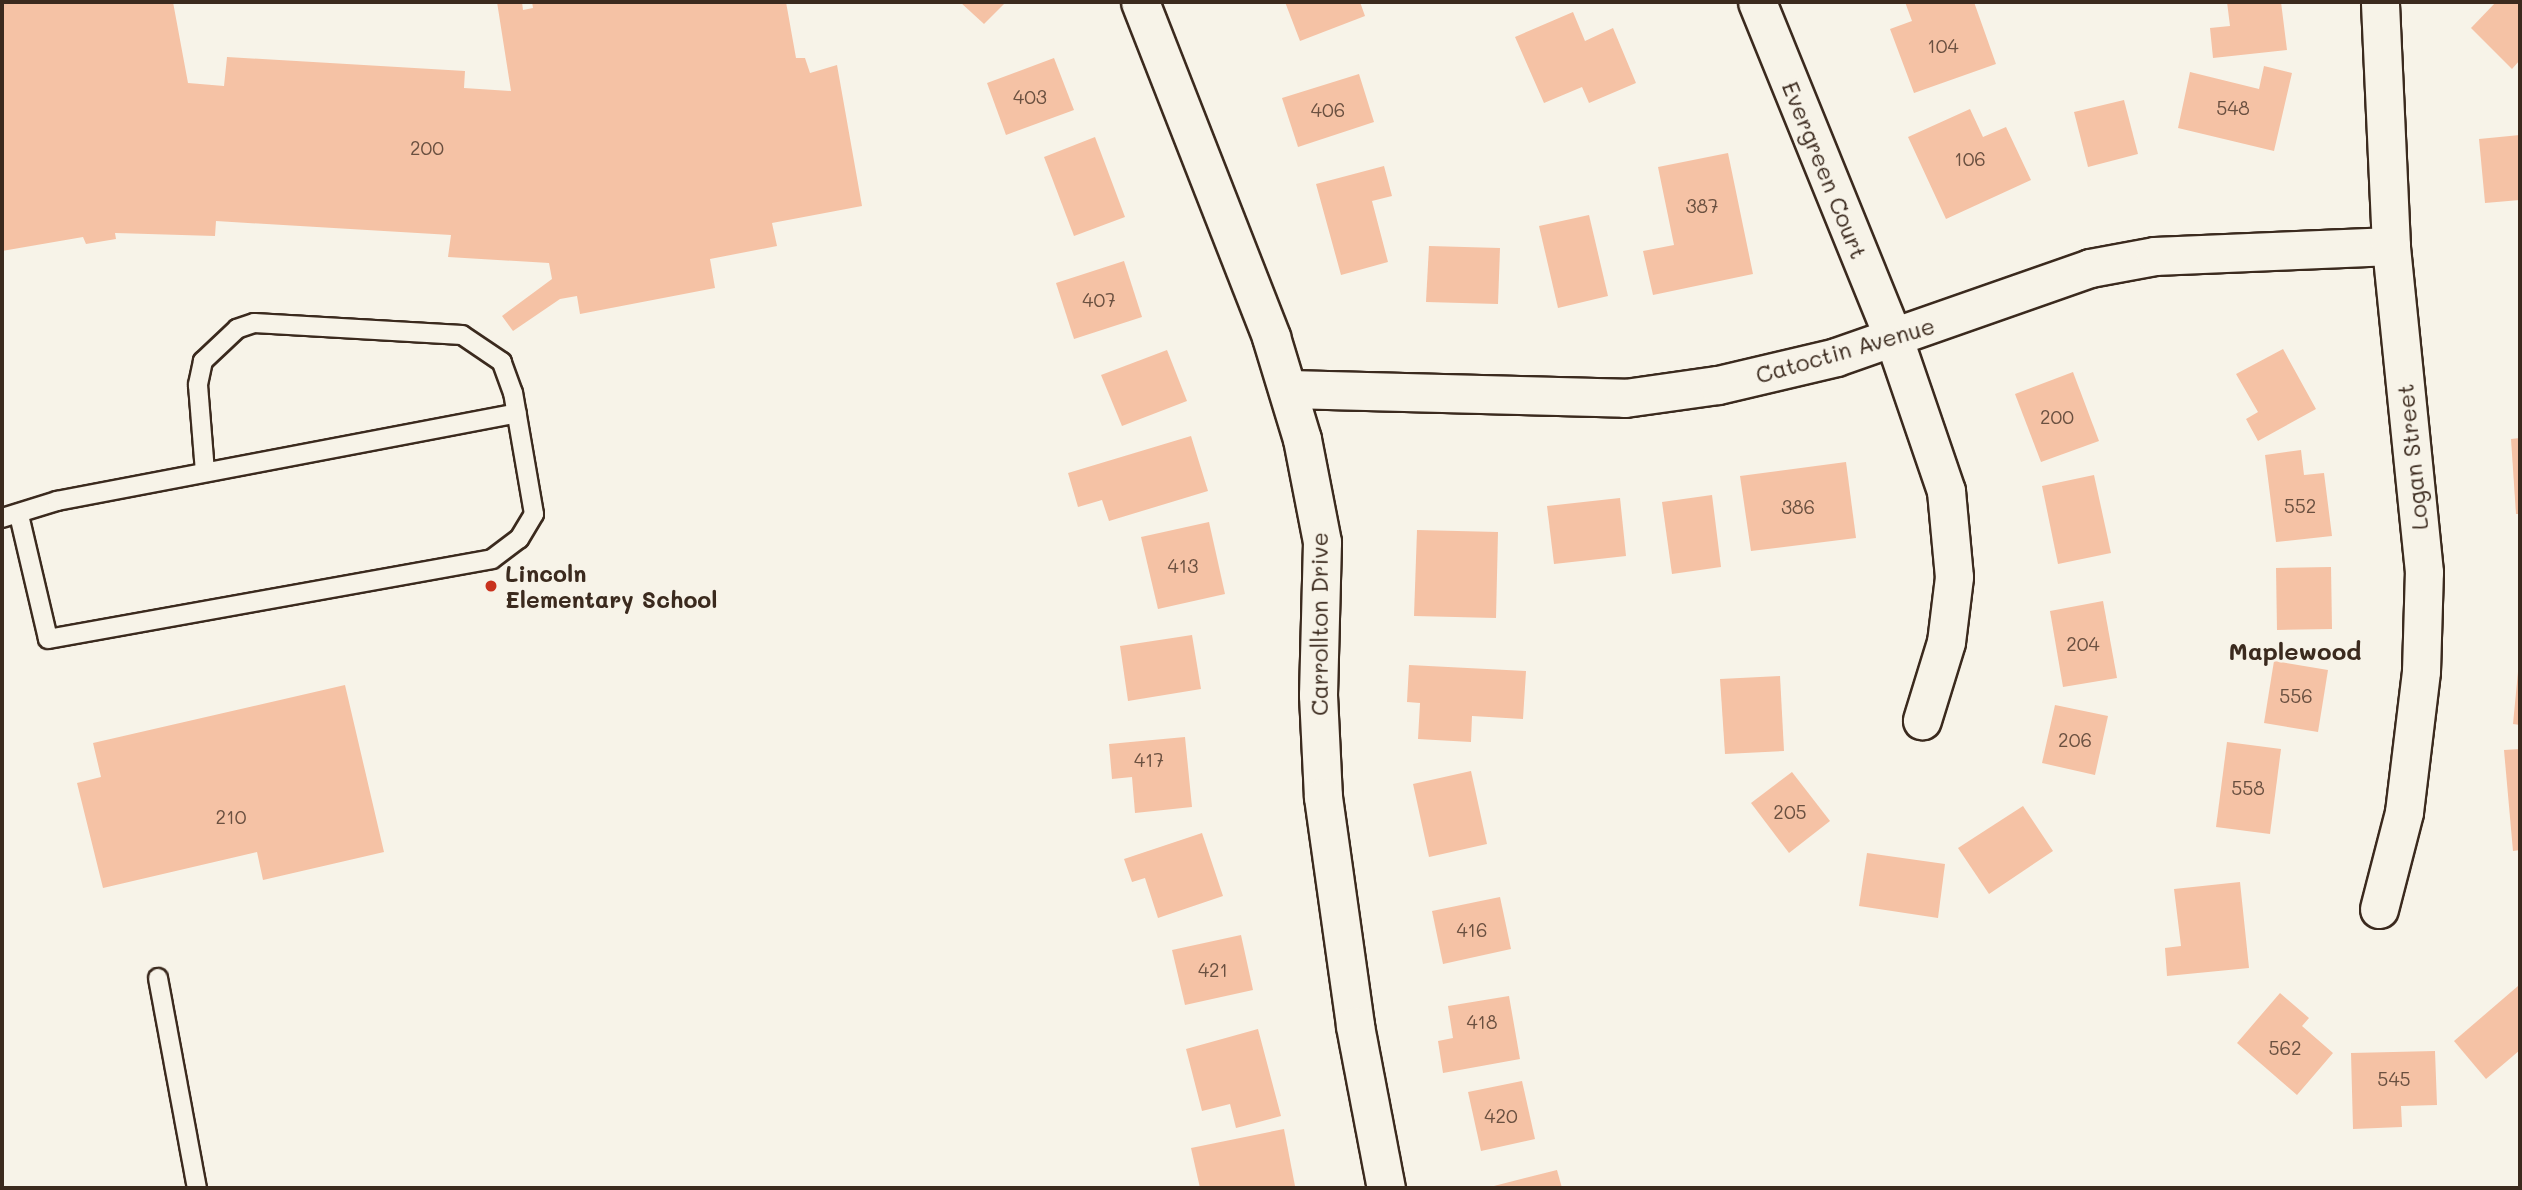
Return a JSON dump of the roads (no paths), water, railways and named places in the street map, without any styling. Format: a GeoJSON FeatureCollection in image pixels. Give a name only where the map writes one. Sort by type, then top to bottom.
{"type":"FeatureCollection","features":[{"type":"Feature","properties":{"kind":"street","name":"Carrollton Drive"},"geometry":{"type":"LineString","coordinates":[[1140,2],[1289,389],[1322,542],[1318,695],[1332,878],[1386,1188]]}},
{"type":"Feature","properties":{"kind":"street","name":"Evergreen Court"},"geometry":{"type":"LineString","coordinates":[[1757,2],[1894,338],[1946,491],[1954,577],[1945,642],[1922,720]]}},
{"type":"Feature","properties":{"kind":"street","name":"Logan Street"},"geometry":{"type":"LineString","coordinates":[[2379,909],[2404,811],[2421,671],[2424,572],[2391,246],[2380,2]]}},
{"type":"Feature","properties":{"kind":"street","name":"Catoctin Avenue"},"geometry":{"type":"LineString","coordinates":[[1289,389],[1625,398],[1781,371],[1894,338],[2090,268],[2155,256],[2391,246]]}},
{"type":"Feature","properties":{"kind":"lane"},"geometry":{"type":"LineString","coordinates":[[205,472],[198,385],[204,361],[237,329],[254,324],[462,335],[502,362],[517,413],[534,514],[519,540],[492,559],[48,639],[10,516],[57,501],[517,413]]}},
{"type":"Feature","properties":{"kind":"lane"},"geometry":{"type":"LineString","coordinates":[[158,978],[197,1188]]}},
{"type":"Feature","properties":{"kind":"place","name":"Lincoln Elementary School"},"geometry":{"type":"Point","coordinates":[491,586]}},
{"type":"Feature","properties":{"kind":"district","name":"Maplewood"},"geometry":{"type":"Point","coordinates":[2295,651]}}]}
